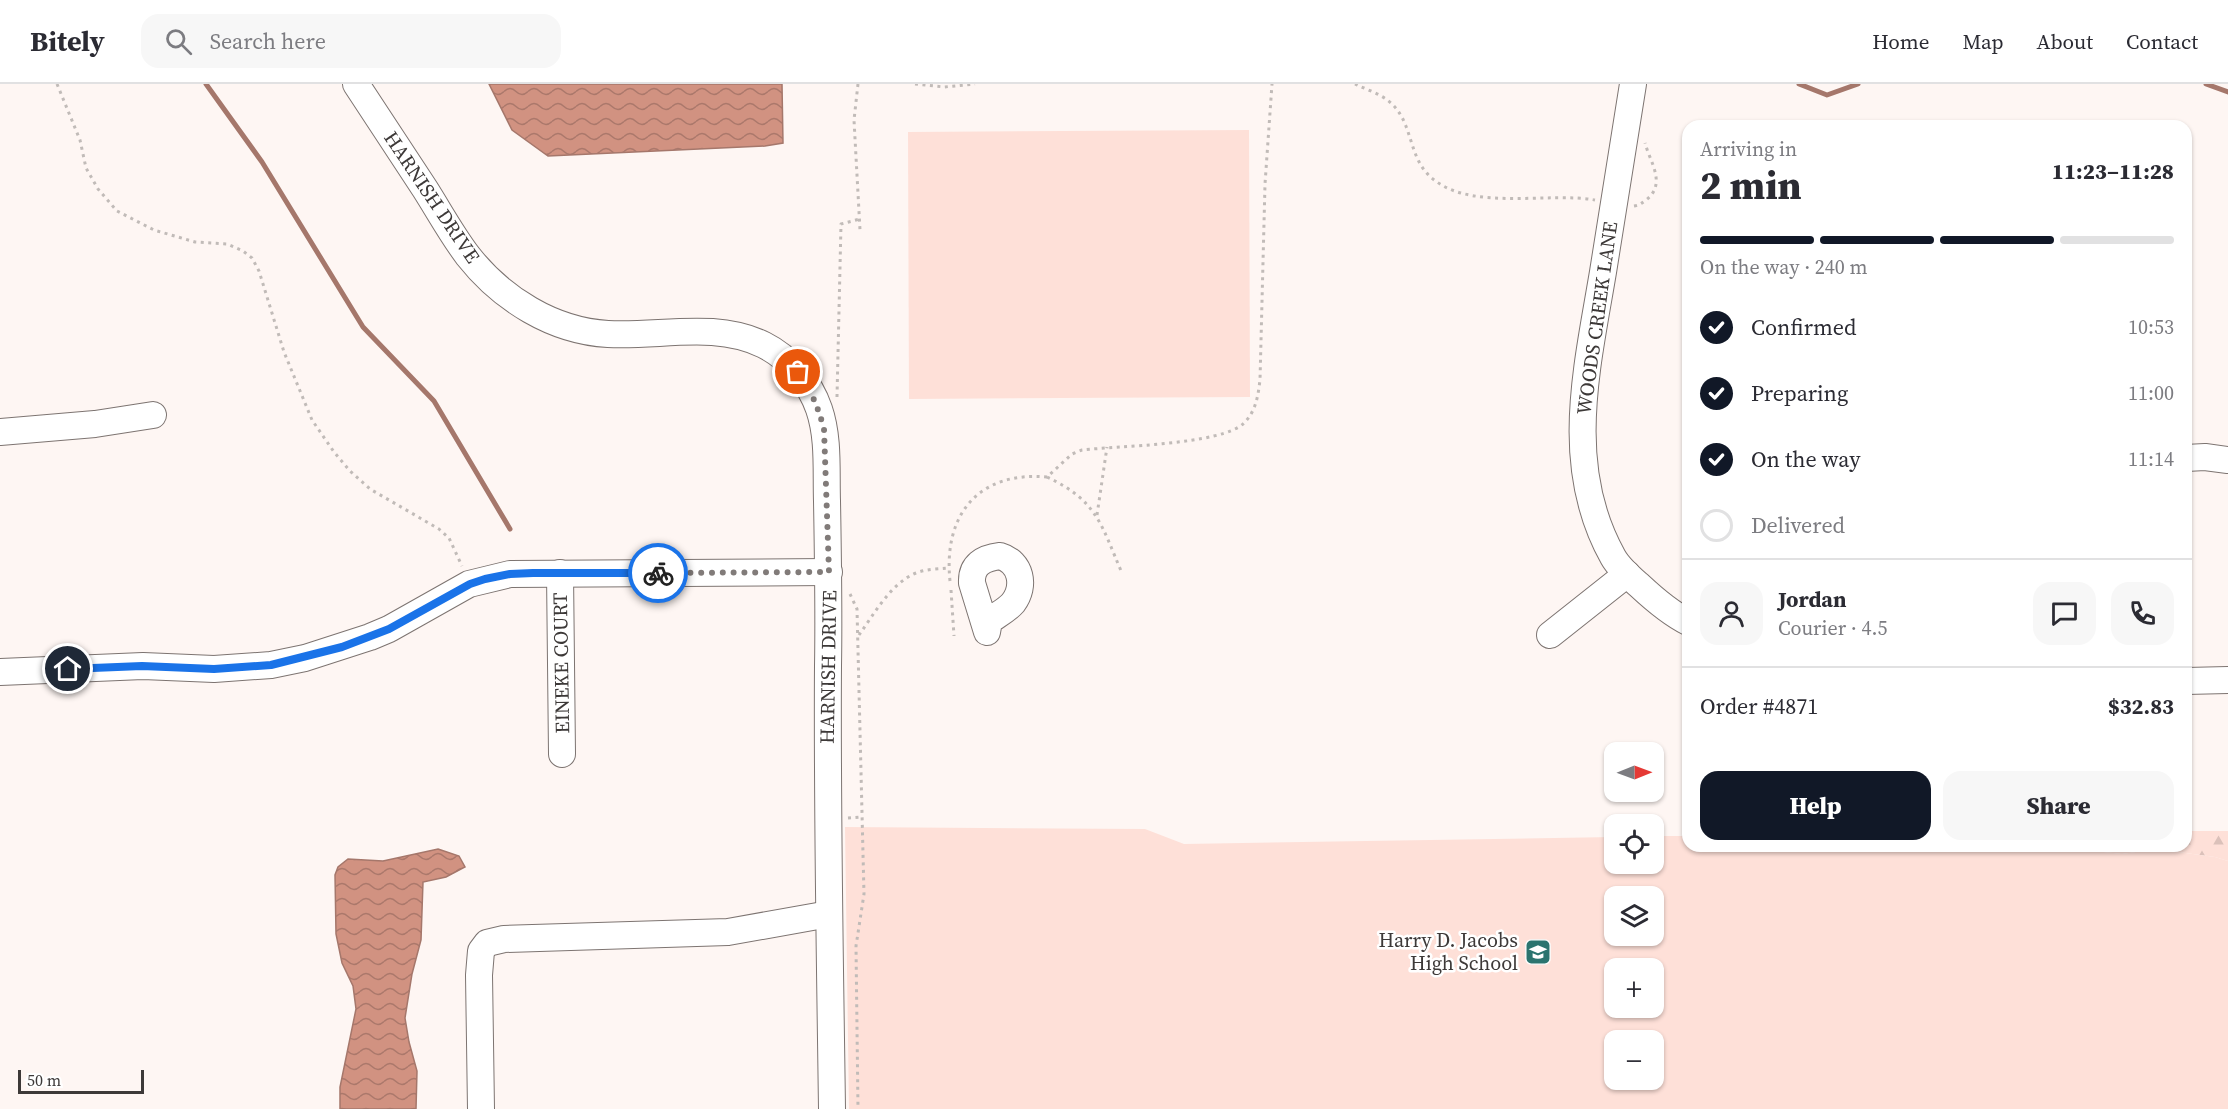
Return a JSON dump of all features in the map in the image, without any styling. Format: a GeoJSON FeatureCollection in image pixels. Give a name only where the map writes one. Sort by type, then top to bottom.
{"type":"FeatureCollection","features":[{"type":"Feature","properties":{"kind":"street","name":"HARNISH DRIVE"},"geometry":{"type":"LineString","coordinates":[[356,84],[469,257],[512,299],[544,318],[595,333],[702,331],[742,336],[766,346],[798,372],[810,388],[824,429],[829,572],[827,818],[832,1109]]}},
{"type":"Feature","properties":{"kind":"street","name":"WOODS CREEK LANE"},"geometry":{"type":"LineString","coordinates":[[1633,84],[1587,365],[1582,413],[1582,455],[1587,489],[1613,558],[1658,603],[1682,618]]}},
{"type":"Feature","properties":{"kind":"street"},"geometry":{"type":"LineString","coordinates":[[0,432],[95,424],[153,415]]}},
{"type":"Feature","properties":{"kind":"street"},"geometry":{"type":"LineString","coordinates":[[2192,458],[2228,460]]}},
{"type":"Feature","properties":{"kind":"street"},"geometry":{"type":"LineString","coordinates":[[0,672],[142,666],[214,669],[271,665],[342,647],[389,629],[470,584],[510,574],[829,572]]}},
{"type":"Feature","properties":{"kind":"street","name":"EINEKE COURT"},"geometry":{"type":"LineString","coordinates":[[560,573],[562,754]]}},
{"type":"Feature","properties":{"kind":"street"},"geometry":{"type":"LineString","coordinates":[[1550,635],[1627,574]]}},
{"type":"Feature","properties":{"kind":"street"},"geometry":{"type":"LineString","coordinates":[[2192,681],[2228,680]]}},
{"type":"Feature","properties":{"kind":"street"},"geometry":{"type":"LineString","coordinates":[[481,1109],[479,975],[481,951],[487,943],[504,939],[728,932],[829,914]]}},
{"type":"Feature","properties":{"kind":"path"},"geometry":{"type":"LineString","coordinates":[[57,84],[80,140],[86,168],[98,189],[117,210],[154,230],[195,242],[227,244],[252,258],[259,271],[288,362],[312,420],[328,444],[350,471],[370,489],[439,529],[449,538],[470,584]]}},
{"type":"Feature","properties":{"kind":"path"},"geometry":{"type":"LineString","coordinates":[[858,84],[854,120],[860,230]]}},
{"type":"Feature","properties":{"kind":"path"},"geometry":{"type":"LineString","coordinates":[[915,84],[944,87],[975,84]]}},
{"type":"Feature","properties":{"kind":"path"},"geometry":{"type":"LineString","coordinates":[[1047,477],[1072,454],[1082,450],[1185,442],[1234,430],[1243,424],[1252,413],[1258,399],[1260,380],[1265,184],[1272,84]]}},
{"type":"Feature","properties":{"kind":"path"},"geometry":{"type":"LineString","coordinates":[[1355,84],[1391,103],[1399,113],[1421,169],[1444,186],[1477,195],[1504,198],[1582,198],[1614,205],[1638,206],[1651,197],[1657,186],[1657,174],[1644,137]]}},
{"type":"Feature","properties":{"kind":"path"},"geometry":{"type":"LineString","coordinates":[[837,399],[841,224],[860,219]]}},
{"type":"Feature","properties":{"kind":"path"},"geometry":{"type":"LineString","coordinates":[[1097,515],[1107,447]]}},
{"type":"Feature","properties":{"kind":"path"},"geometry":{"type":"LineString","coordinates":[[954,636],[948,568],[949,548],[955,524],[962,511],[981,491],[991,485],[1010,478],[1032,476],[1047,477],[1066,486],[1088,503],[1097,515],[1122,573]]}},
{"type":"Feature","properties":{"kind":"path"},"geometry":{"type":"LineString","coordinates":[[858,636],[901,583],[916,573],[948,568]]}},
{"type":"Feature","properties":{"kind":"path"},"geometry":{"type":"LineString","coordinates":[[849,591],[857,609],[864,894],[856,946],[858,1109]]}},
{"type":"Feature","properties":{"kind":"green space"},"geometry":{"type":"Polygon","coordinates":[[[1249,130],[1250,397],[909,399],[908,132],[1249,130]]]}},
{"type":"Feature","properties":{"kind":"green space","name":"Harry D. Jacobs High School"},"geometry":{"type":"Polygon","coordinates":[[[845,827],[1145,829],[1184,844],[1604,837],[1604,874],[1664,874],[1664,836],[1682,836],[1682,852],[2104,852],[2122,854],[2178,852],[2228,861],[2228,1109],[849,1109],[845,827]]]}},
{"type":"Feature","properties":{"kind":"green space"},"geometry":{"type":"Polygon","coordinates":[[[2192,831],[2228,831],[2228,861],[2178,852],[2192,852],[2192,831]]]}},
{"type":"Feature","properties":{"kind":"green space"},"geometry":{"type":"Polygon","coordinates":[[[2104,852],[2136,852],[2122,854],[2104,852]]]}},
{"type":"Feature","properties":{"kind":"water"},"geometry":{"type":"Polygon","coordinates":[[[489,84],[782,84],[783,143],[765,146],[548,156],[512,130],[489,84]]]}},
{"type":"Feature","properties":{"kind":"water"},"geometry":{"type":"Polygon","coordinates":[[[438,849],[459,856],[465,867],[446,877],[423,882],[421,940],[412,974],[405,1018],[417,1071],[416,1109],[340,1109],[340,1087],[356,1009],[353,986],[342,963],[336,934],[335,875],[338,867],[348,859],[383,861],[438,849]]]}},
{"type":"Feature","properties":{"kind":"waterway"},"geometry":{"type":"LineString","coordinates":[[206,84],[262,162],[363,327],[434,401],[510,529]]}},
{"type":"Feature","properties":{"kind":"waterway"},"geometry":{"type":"LineString","coordinates":[[1799,84],[1827,95],[1858,84]]}},
{"type":"Feature","properties":{"kind":"waterway"},"geometry":{"type":"LineString","coordinates":[[2206,84],[2228,92]]}},
{"type":"Feature","properties":{"kind":"way so far"},"geometry":{"type":"LineString","coordinates":[[658,573],[829,572],[824,429],[810,388],[798,372]]}},
{"type":"Feature","properties":{"kind":"place","name":"Harry D. Jacobs High School"},"geometry":{"type":"Point","coordinates":[1538,952]}},
{"type":"Feature","properties":{"kind":"route"},"geometry":{"type":"LineString","coordinates":[[68,669],[142,666],[214,669],[271,665],[342,647],[389,629],[470,584],[485,579],[510,574],[533,573],[658,573]]}}]}
